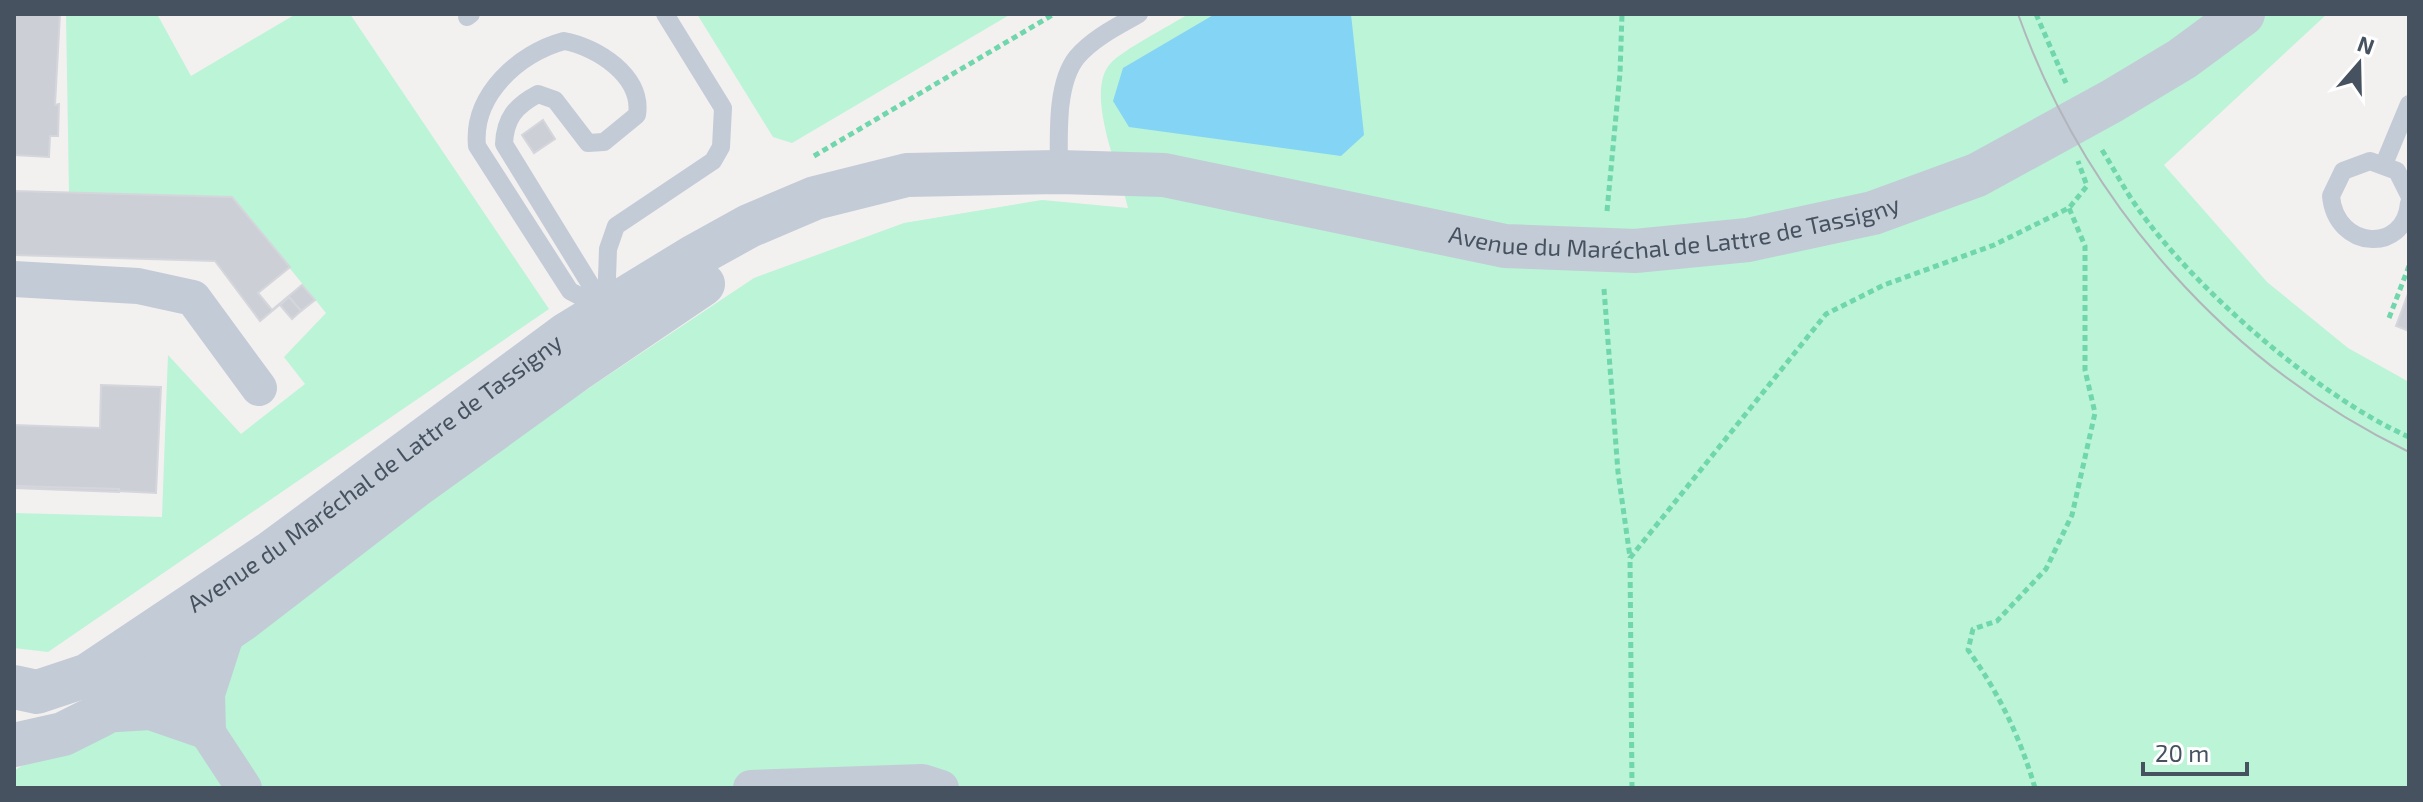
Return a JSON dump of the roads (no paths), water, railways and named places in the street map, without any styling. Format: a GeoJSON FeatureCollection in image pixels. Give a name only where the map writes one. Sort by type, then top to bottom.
{"type":"FeatureCollection","features":[{"type":"Feature","properties":{"kind":"street","name":"Avenue du Maréchal de Lattre de Tassigny"},"geometry":{"type":"LineString","coordinates":[[14,687],[37,692],[228,629],[335,551],[614,324],[749,226],[815,198],[907,175],[1059,172],[1164,175],[1505,246],[1635,251],[1748,240],[1873,213],[1977,175],[2182,59],[2243,14]]}},
{"type":"Feature","properties":{"kind":"street"},"geometry":{"type":"LineString","coordinates":[[14,279],[138,286],[193,298],[259,388]]}},
{"type":"Feature","properties":{"kind":"street","name":"Avenue du Maréchal de Lattre de Tassigny"},"geometry":{"type":"LineString","coordinates":[[14,745],[63,734],[101,715],[156,653],[272,552],[465,408],[614,324]]}},
{"type":"Feature","properties":{"kind":"street"},"geometry":{"type":"LineString","coordinates":[[208,732],[207,694],[228,629]]}},
{"type":"Feature","properties":{"kind":"street"},"geometry":{"type":"LineString","coordinates":[[156,653],[244,788]]}},
{"type":"Feature","properties":{"kind":"street"},"geometry":{"type":"LineString","coordinates":[[101,715],[150,712],[208,732]]}},
{"type":"Feature","properties":{"kind":"street"},"geometry":{"type":"LineString","coordinates":[[751,788],[922,782],[941,788]]}},
{"type":"Feature","properties":{"kind":"lane"},"geometry":{"type":"LineString","coordinates":[[614,324],[608,249],[616,226],[713,161],[721,147],[723,108],[665,14]]}},
{"type":"Feature","properties":{"kind":"lane"},"geometry":{"type":"LineString","coordinates":[[1059,172],[1064,91],[1074,61],[1101,37],[1139,14]]}},
{"type":"Feature","properties":{"kind":"lane"},"geometry":{"type":"LineString","coordinates":[[564,41],[585,44],[607,58],[629,81],[639,104],[637,115],[604,142],[588,143],[555,100],[538,94],[519,104],[511,115],[504,144],[614,324],[570,291],[477,146],[475,129],[495,86],[530,55],[564,41]]}},
{"type":"Feature","properties":{"kind":"lane"},"geometry":{"type":"LineString","coordinates":[[2384,164],[2409,104]]}},
{"type":"Feature","properties":{"kind":"lane"},"geometry":{"type":"LineString","coordinates":[[2409,195],[2397,171],[2370,161],[2356,164],[2335,182],[2332,211],[2349,234],[2378,239],[2402,224],[2409,203]]}},
{"type":"Feature","properties":{"kind":"water"},"geometry":{"type":"Polygon","coordinates":[[[1215,14],[1351,14],[1364,135],[1341,156],[1129,127],[1113,101],[1123,68],[1215,14]]]}},
{"type":"Feature","properties":{"kind":"tram line"},"geometry":{"type":"LineString","coordinates":[[2018,14],[2047,84],[2082,150],[2124,213],[2171,271],[2223,325],[2281,373],[2343,416],[2409,452]]}}]}
